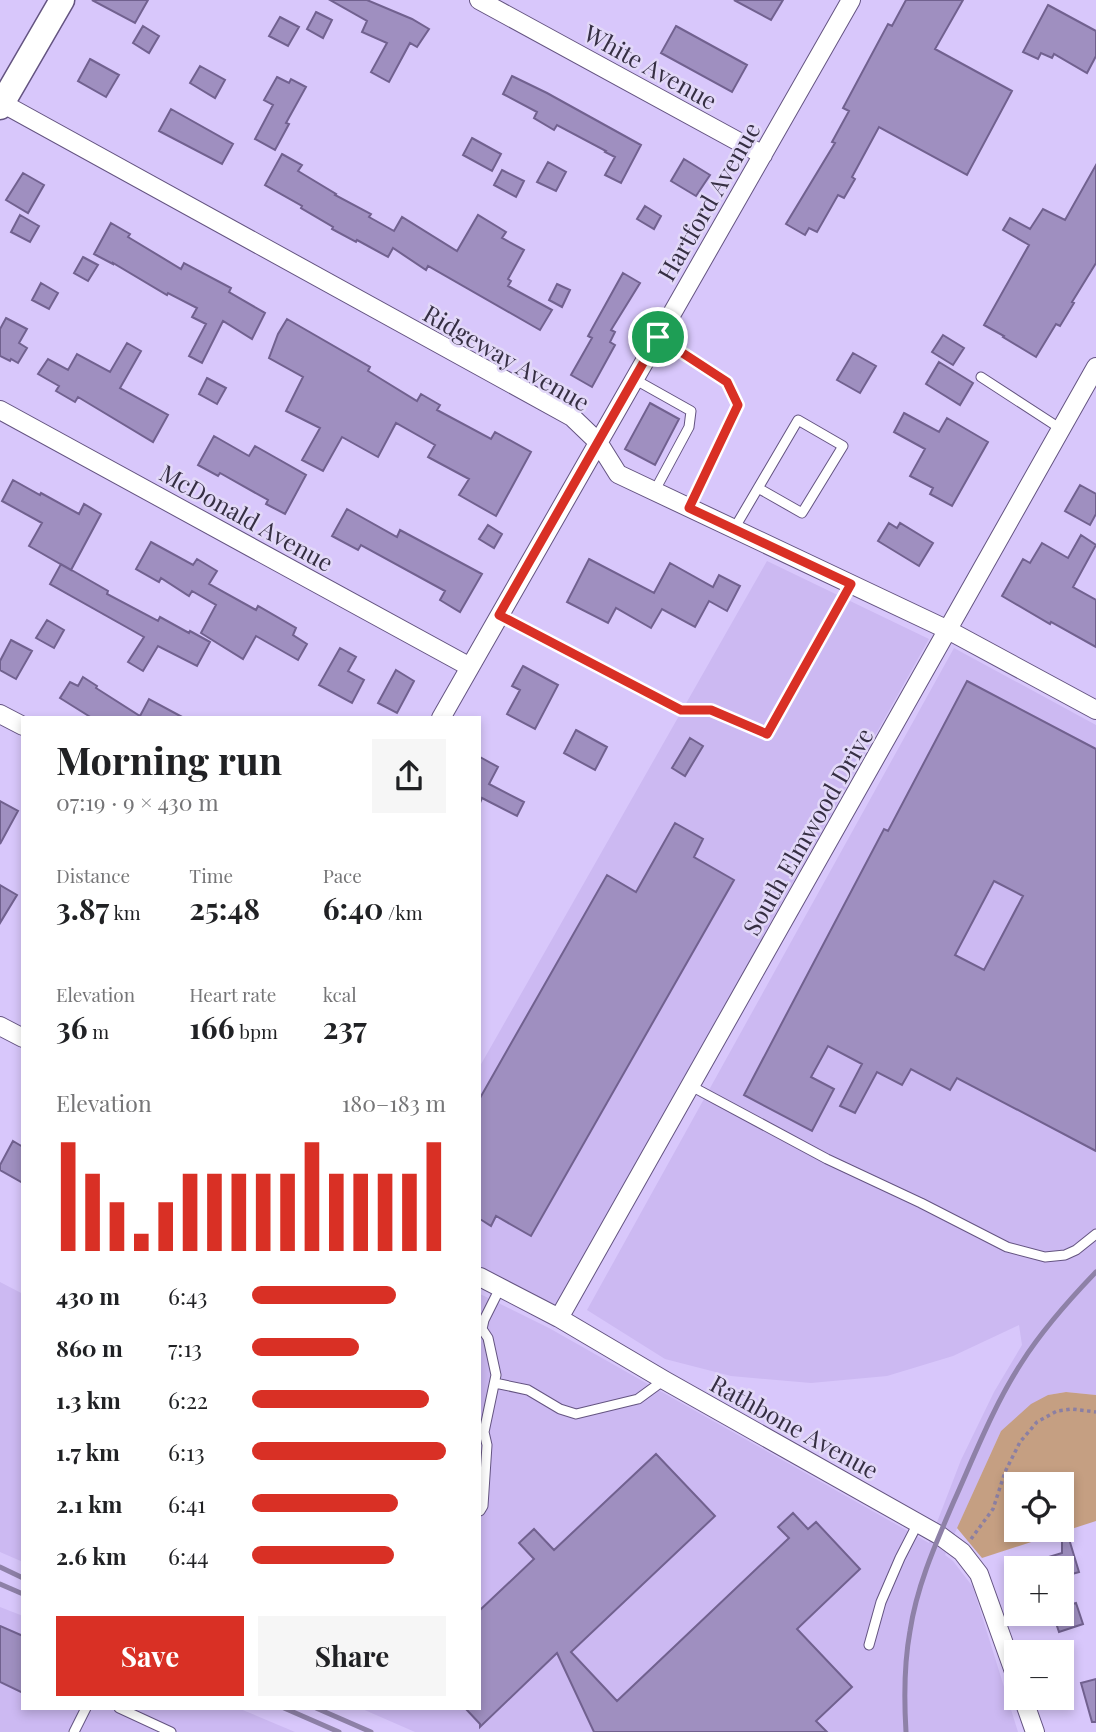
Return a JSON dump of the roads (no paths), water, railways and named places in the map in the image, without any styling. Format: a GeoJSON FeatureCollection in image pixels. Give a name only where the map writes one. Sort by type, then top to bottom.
{"type":"FeatureCollection","features":[{"type":"Feature","properties":{"kind":"street"},"geometry":{"type":"LineString","coordinates":[[1,104],[62,0]]}},
{"type":"Feature","properties":{"kind":"street","name":"White Avenue"},"geometry":{"type":"LineString","coordinates":[[479,0],[764,155]]}},
{"type":"Feature","properties":{"kind":"street","name":"Hartford Avenue"},"geometry":{"type":"LineString","coordinates":[[442,716],[851,0]]}},
{"type":"Feature","properties":{"kind":"street","name":"Ridgeway Avenue"},"geometry":{"type":"LineString","coordinates":[[1,104],[572,417],[598,442],[618,474],[948,630],[1096,710]]}},
{"type":"Feature","properties":{"kind":"street","name":"South Elmwood Drive"},"geometry":{"type":"LineString","coordinates":[[559,1318],[1096,367]]}},
{"type":"Feature","properties":{"kind":"street","name":"McDonald Avenue"},"geometry":{"type":"LineString","coordinates":[[0,411],[470,667]]}},
{"type":"Feature","properties":{"kind":"street"},"geometry":{"type":"LineString","coordinates":[[0,714],[21,725]]}},
{"type":"Feature","properties":{"kind":"street"},"geometry":{"type":"LineString","coordinates":[[0,1026],[21,1037]]}},
{"type":"Feature","properties":{"kind":"street","name":"Rathbone Avenue"},"geometry":{"type":"LineString","coordinates":[[481,1278],[559,1318],[939,1535],[962,1552],[979,1574],[1004,1644]]}},
{"type":"Feature","properties":{"kind":"street"},"geometry":{"type":"LineString","coordinates":[[1027,1710],[1035,1732]]}},
{"type":"Feature","properties":{"kind":"lane"},"geometry":{"type":"LineString","coordinates":[[658,337],[727,382],[738,405],[689,508]]}},
{"type":"Feature","properties":{"kind":"lane"},"geometry":{"type":"LineString","coordinates":[[981,377],[1061,429]]}},
{"type":"Feature","properties":{"kind":"lane"},"geometry":{"type":"LineString","coordinates":[[634,379],[691,411],[689,427],[654,492]]}},
{"type":"Feature","properties":{"kind":"lane"},"geometry":{"type":"LineString","coordinates":[[734,529],[758,488],[798,420],[843,446],[802,513],[758,488]]}},
{"type":"Feature","properties":{"kind":"lane"},"geometry":{"type":"LineString","coordinates":[[499,615],[681,710],[711,710],[767,734],[851,584]]}},
{"type":"Feature","properties":{"kind":"lane"},"geometry":{"type":"LineString","coordinates":[[691,1086],[827,1159],[1007,1247],[1045,1257],[1066,1255],[1096,1234]]}},
{"type":"Feature","properties":{"kind":"lane"},"geometry":{"type":"LineString","coordinates":[[481,1509],[488,1446],[484,1432],[496,1375],[488,1338],[482,1329],[500,1288]]}},
{"type":"Feature","properties":{"kind":"lane"},"geometry":{"type":"LineString","coordinates":[[495,1382],[528,1390],[560,1409],[576,1414],[638,1399],[664,1380]]}},
{"type":"Feature","properties":{"kind":"lane"},"geometry":{"type":"LineString","coordinates":[[869,1645],[881,1602],[918,1523]]}},
{"type":"Feature","properties":{"kind":"lane"},"geometry":{"type":"LineString","coordinates":[[74,1732],[85,1710]]}},
{"type":"Feature","properties":{"kind":"lane"},"geometry":{"type":"LineString","coordinates":[[123,1710],[171,1732]]}},
{"type":"Feature","properties":{"kind":"railway"},"geometry":{"type":"LineString","coordinates":[[906,1732],[905,1682],[910,1631],[922,1581],[941,1533],[985,1430],[1012,1378],[1048,1326],[1096,1272]]}},
{"type":"Feature","properties":{"kind":"railway"},"geometry":{"type":"LineString","coordinates":[[0,1567],[21,1577]]}},
{"type":"Feature","properties":{"kind":"railway"},"geometry":{"type":"LineString","coordinates":[[0,1584],[21,1593]]}},
{"type":"Feature","properties":{"kind":"railway"},"geometry":{"type":"LineString","coordinates":[[289,1710],[339,1732]]}},
{"type":"Feature","properties":{"kind":"railway"},"geometry":{"type":"LineString","coordinates":[[321,1710],[371,1732]]}}]}
